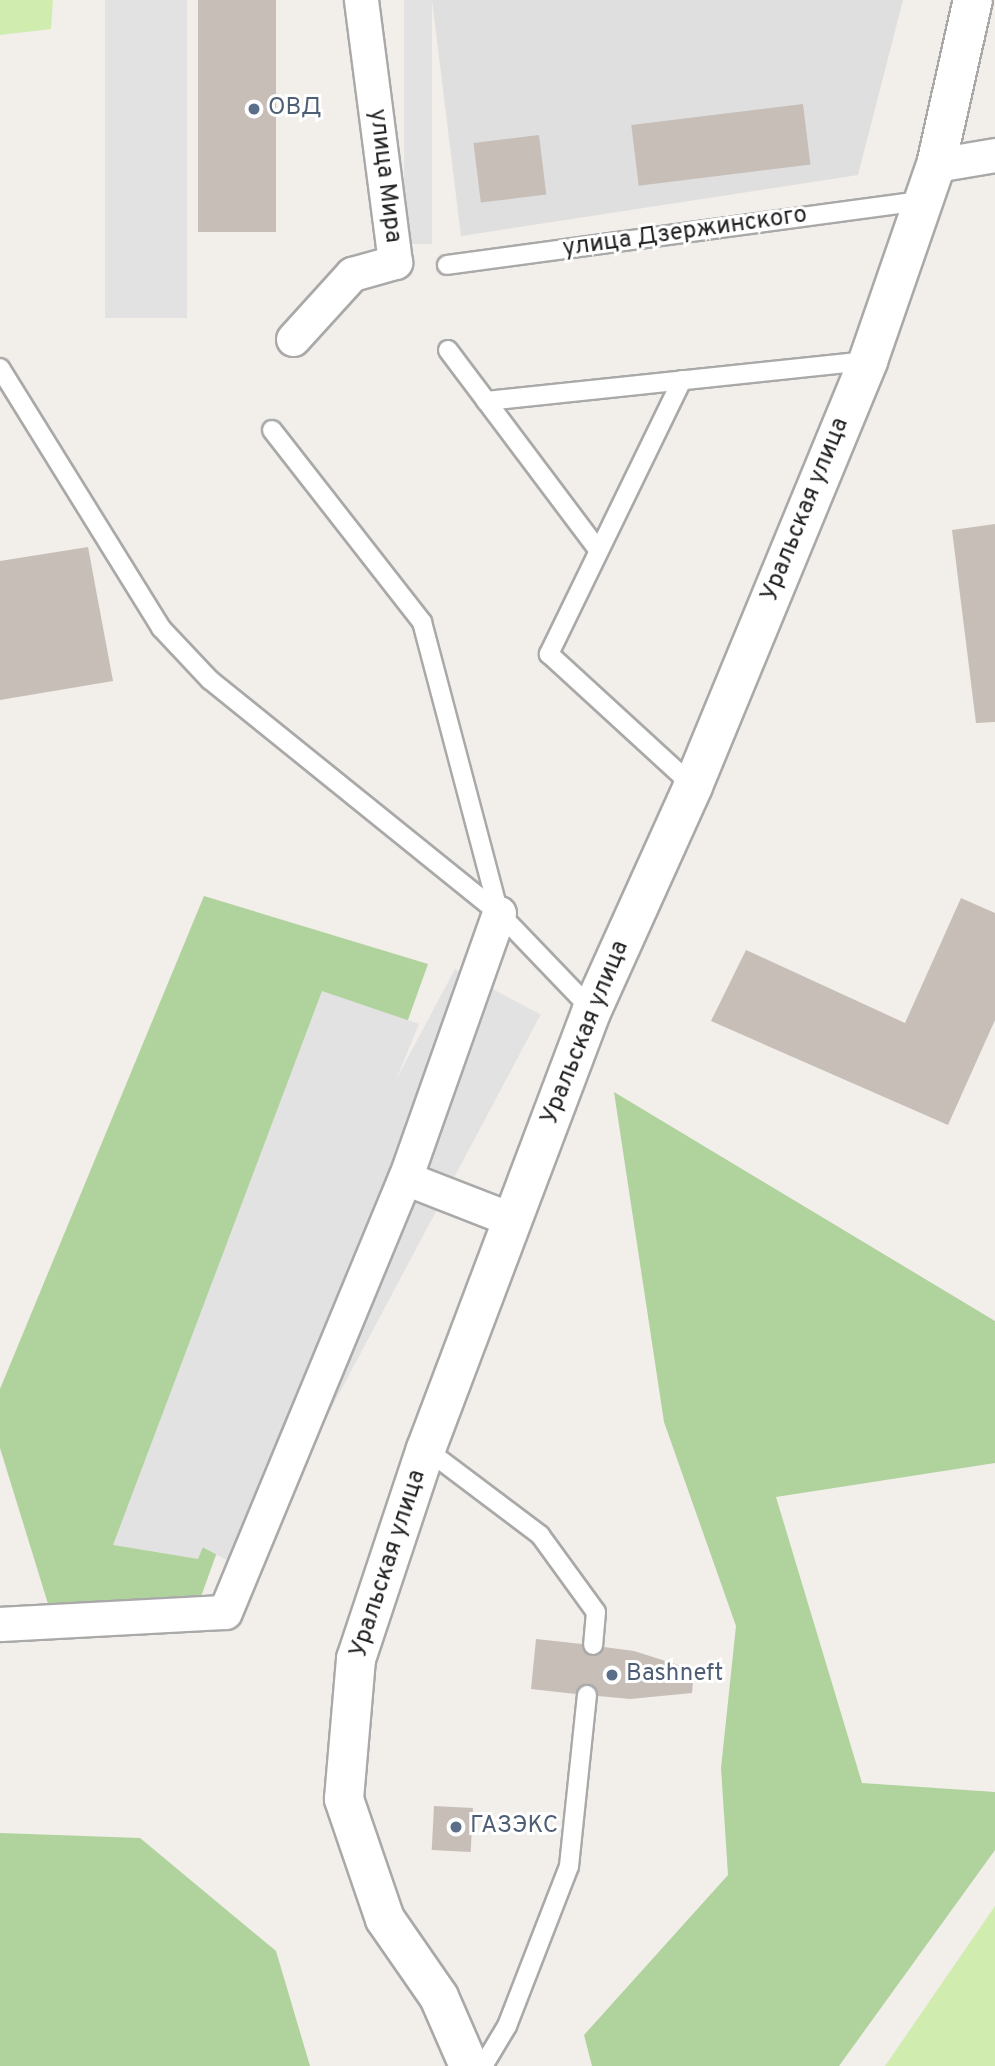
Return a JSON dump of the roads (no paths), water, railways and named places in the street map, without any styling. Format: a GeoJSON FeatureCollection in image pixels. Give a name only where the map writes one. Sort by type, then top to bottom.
{"type":"FeatureCollection","features":[{"type":"Feature","properties":{"kind":"street","name":"улица Мира"},"geometry":{"type":"LineString","coordinates":[[293,339],[352,274],[394,262],[361,0]]}},
{"type":"Feature","properties":{"kind":"street","name":"Уральская улица"},"geometry":{"type":"LineString","coordinates":[[469,2066],[439,1997],[385,1919],[344,1799],[356,1659],[426,1449],[592,1010],[694,786],[868,361],[936,164],[973,0]]}},
{"type":"Feature","properties":{"kind":"street"},"geometry":{"type":"LineString","coordinates":[[936,164],[995,155]]}},
{"type":"Feature","properties":{"kind":"street"},"geometry":{"type":"LineString","coordinates":[[0,1624],[225,1612],[405,1178],[499,914]]}},
{"type":"Feature","properties":{"kind":"street"},"geometry":{"type":"LineString","coordinates":[[405,1178],[513,1220]]}},
{"type":"Feature","properties":{"kind":"lane","name":"улица Дзержинского"},"geometry":{"type":"LineString","coordinates":[[447,265],[923,201]]}},
{"type":"Feature","properties":{"kind":"lane"},"geometry":{"type":"LineString","coordinates":[[448,351],[599,551]]}},
{"type":"Feature","properties":{"kind":"lane"},"geometry":{"type":"LineString","coordinates":[[486,401],[868,361]]}},
{"type":"Feature","properties":{"kind":"lane"},"geometry":{"type":"LineString","coordinates":[[0,368],[160,628],[210,680],[499,914],[592,1010]]}},
{"type":"Feature","properties":{"kind":"lane"},"geometry":{"type":"LineString","coordinates":[[682,380],[550,654],[694,786]]}},
{"type":"Feature","properties":{"kind":"lane"},"geometry":{"type":"LineString","coordinates":[[272,430],[422,622],[499,914]]}},
{"type":"Feature","properties":{"kind":"lane"},"geometry":{"type":"LineString","coordinates":[[426,1449],[540,1535],[596,1612],[593,1645]]}},
{"type":"Feature","properties":{"kind":"lane"},"geometry":{"type":"LineString","coordinates":[[483,2066],[507,2026],[569,1866],[587,1695]]}},
{"type":"Feature","properties":{"kind":"place","name":"ОВД"},"geometry":{"type":"Point","coordinates":[254,109]}},
{"type":"Feature","properties":{"kind":"place","name":"Bashneft"},"geometry":{"type":"Point","coordinates":[612,1675]}},
{"type":"Feature","properties":{"kind":"place","name":"ГАЗЭКС"},"geometry":{"type":"Point","coordinates":[456,1827]}}]}
